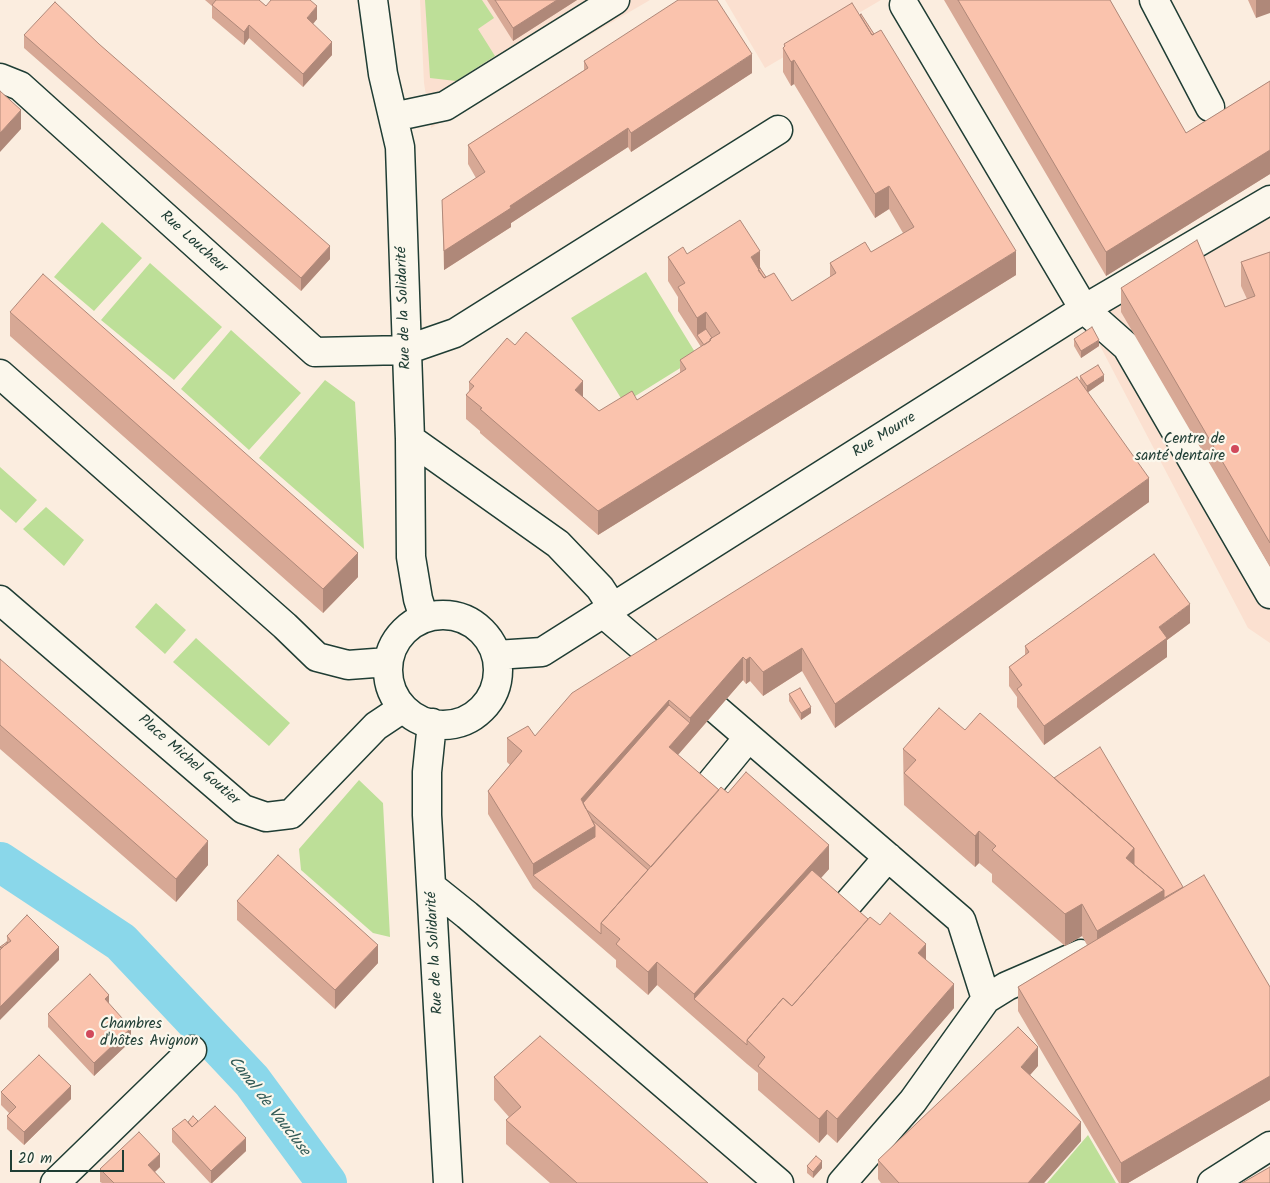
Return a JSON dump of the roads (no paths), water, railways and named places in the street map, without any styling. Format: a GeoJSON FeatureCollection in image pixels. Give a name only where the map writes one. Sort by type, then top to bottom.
{"type":"FeatureCollection","features":[{"type":"Feature","properties":{"kind":"street","name":"Rue de la Solidarité"},"geometry":{"type":"LineString","coordinates":[[373,0],[383,74],[400,147],[410,439],[411,557],[418,599],[424,618]]}},
{"type":"Feature","properties":{"kind":"street"},"geometry":{"type":"LineString","coordinates":[[392,117],[445,106],[615,0]]}},
{"type":"Feature","properties":{"kind":"street"},"geometry":{"type":"LineString","coordinates":[[1154,0],[1210,107]]}},
{"type":"Feature","properties":{"kind":"street"},"geometry":{"type":"LineString","coordinates":[[904,5],[1084,310],[1127,346],[1270,594]]}},
{"type":"Feature","properties":{"kind":"street","name":"Rue Loucheur"},"geometry":{"type":"LineString","coordinates":[[0,78],[20,86],[315,352],[406,350],[455,333],[778,130]]}},
{"type":"Feature","properties":{"kind":"street","name":"Rue Mourre"},"geometry":{"type":"LineString","coordinates":[[496,655],[542,652],[1084,310],[1270,200]]}},
{"type":"Feature","properties":{"kind":"street"},"geometry":{"type":"LineString","coordinates":[[0,374],[285,626],[317,657],[348,665],[388,662]]}},
{"type":"Feature","properties":{"kind":"street"},"geometry":{"type":"LineString","coordinates":[[410,439],[558,544],[600,588],[609,611],[660,662]]}},
{"type":"Feature","properties":{"kind":"street","name":"Place Michel Goutier"},"geometry":{"type":"LineString","coordinates":[[0,600],[243,809],[266,816],[291,814],[376,726],[403,708]]}},
{"type":"Feature","properties":{"kind":"street"},"geometry":{"type":"LineString","coordinates":[[442,614],[460,617],[476,626],[489,639],[496,655],[498,671],[495,687],[488,701],[478,713],[464,721],[448,724],[432,723],[416,717],[403,708],[394,694],[389,679],[388,662],[392,648],[400,635],[411,624],[424,618],[442,614]]}},
{"type":"Feature","properties":{"kind":"street"},"geometry":{"type":"LineString","coordinates":[[717,710],[961,920],[986,1000]]}},
{"type":"Feature","properties":{"kind":"street","name":"Rue de la Solidarité"},"geometry":{"type":"LineString","coordinates":[[432,723],[427,772],[427,815],[448,1183]]}},
{"type":"Feature","properties":{"kind":"street"},"geometry":{"type":"LineString","coordinates":[[702,794],[748,738]]}},
{"type":"Feature","properties":{"kind":"street"},"geometry":{"type":"LineString","coordinates":[[840,913],[888,857]]}},
{"type":"Feature","properties":{"kind":"street"},"geometry":{"type":"LineString","coordinates":[[432,887],[475,921],[779,1183]]}},
{"type":"Feature","properties":{"kind":"street"},"geometry":{"type":"LineString","coordinates":[[842,1183],[913,1101],[986,1000],[1007,986],[1090,950]]}},
{"type":"Feature","properties":{"kind":"street"},"geometry":{"type":"LineString","coordinates":[[55,1183],[192,1050]]}},
{"type":"Feature","properties":{"kind":"street"},"geometry":{"type":"LineString","coordinates":[[1212,1183],[1270,1146]]}},
{"type":"Feature","properties":{"kind":"waterway","name":"Canal de Vaucluse"},"geometry":{"type":"LineString","coordinates":[[0,862],[121,942],[252,1081],[327,1183]]}},
{"type":"Feature","properties":{"kind":"place","name":"Centre de santé dentaire"},"geometry":{"type":"Point","coordinates":[1235,449]}},
{"type":"Feature","properties":{"kind":"place","name":"Chambres d'hôtes Avignon"},"geometry":{"type":"Point","coordinates":[90,1034]}}]}
